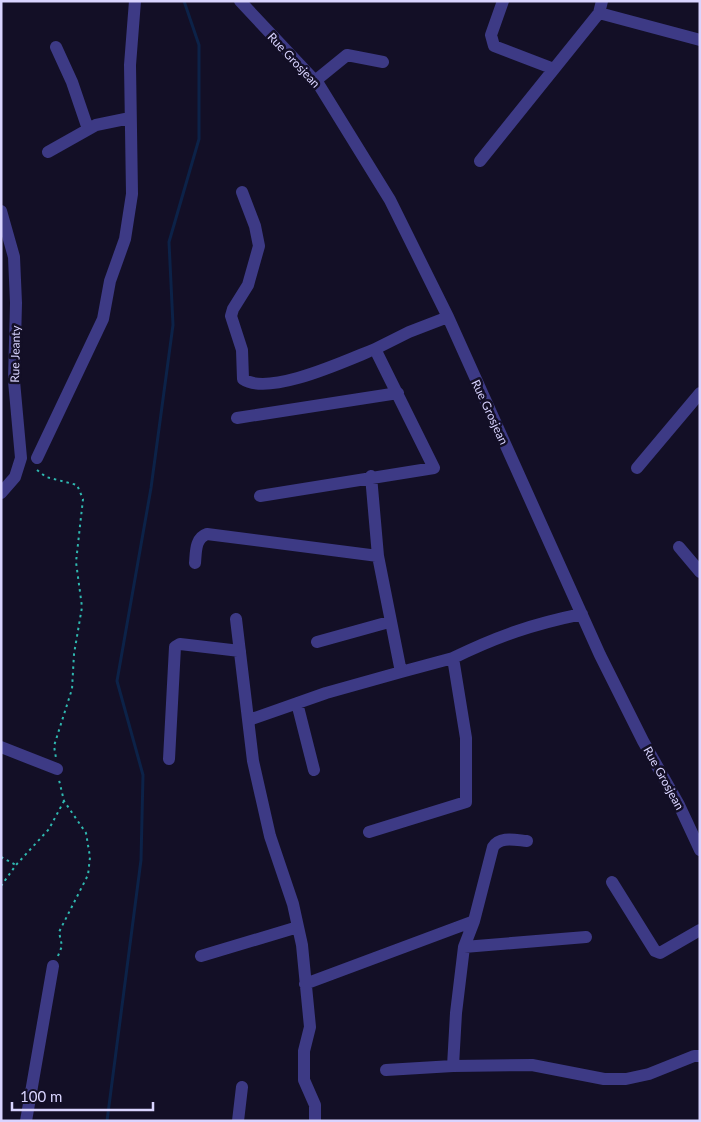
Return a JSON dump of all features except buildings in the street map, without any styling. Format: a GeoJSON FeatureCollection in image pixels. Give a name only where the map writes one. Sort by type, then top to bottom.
{"type":"FeatureCollection","features":[{"type":"Feature","properties":{"kind":"street"},"geometry":{"type":"LineString","coordinates":[[37,458],[102,319],[110,281],[125,239],[132,194],[130,65],[135,1]]}},
{"type":"Feature","properties":{"kind":"street","name":"Rue Grosjean"},"geometry":{"type":"LineString","coordinates":[[240,1],[315,81],[390,200],[448,317],[614,684],[679,805],[700,850]]}},
{"type":"Feature","properties":{"kind":"street"},"geometry":{"type":"LineString","coordinates":[[502,1],[491,35],[494,46],[554,69]]}},
{"type":"Feature","properties":{"kind":"street"},"geometry":{"type":"LineString","coordinates":[[480,161],[554,69],[600,7],[700,40]]}},
{"type":"Feature","properties":{"kind":"street"},"geometry":{"type":"LineString","coordinates":[[56,47],[78,99],[88,129]]}},
{"type":"Feature","properties":{"kind":"street"},"geometry":{"type":"LineString","coordinates":[[315,81],[347,55],[383,62]]}},
{"type":"Feature","properties":{"kind":"street"},"geometry":{"type":"LineString","coordinates":[[48,152],[88,129],[109,121],[130,118]]}},
{"type":"Feature","properties":{"kind":"street"},"geometry":{"type":"LineString","coordinates":[[242,192],[255,226],[259,246],[248,285],[232,309],[231,316],[242,350],[243,380],[259,383],[289,382],[375,349],[409,332],[448,317]]}},
{"type":"Feature","properties":{"kind":"street","name":"Rue Jeanty"},"geometry":{"type":"LineString","coordinates":[[1,211],[14,258],[16,303],[7,381],[21,458],[14,477],[1,493]]}},
{"type":"Feature","properties":{"kind":"street"},"geometry":{"type":"LineString","coordinates":[[260,496],[371,476],[434,468],[375,349]]}},
{"type":"Feature","properties":{"kind":"street"},"geometry":{"type":"LineString","coordinates":[[237,418],[398,393]]}},
{"type":"Feature","properties":{"kind":"street"},"geometry":{"type":"LineString","coordinates":[[637,468],[700,394]]}},
{"type":"Feature","properties":{"kind":"street"},"geometry":{"type":"LineString","coordinates":[[371,476],[378,556],[401,672]]}},
{"type":"Feature","properties":{"kind":"street"},"geometry":{"type":"LineString","coordinates":[[195,563],[197,543],[206,534],[378,556]]}},
{"type":"Feature","properties":{"kind":"street"},"geometry":{"type":"LineString","coordinates":[[679,547],[700,572]]}},
{"type":"Feature","properties":{"kind":"street"},"geometry":{"type":"LineString","coordinates":[[249,720],[296,703],[453,658],[487,642],[536,624],[582,614]]}},
{"type":"Feature","properties":{"kind":"street"},"geometry":{"type":"LineString","coordinates":[[236,619],[253,761],[270,836],[298,927],[310,1033],[304,1052],[304,1080],[315,1105],[314,1121]]}},
{"type":"Feature","properties":{"kind":"street"},"geometry":{"type":"LineString","coordinates":[[317,642],[390,622]]}},
{"type":"Feature","properties":{"kind":"street"},"geometry":{"type":"LineString","coordinates":[[169,759],[175,648],[180,644],[240,651]]}},
{"type":"Feature","properties":{"kind":"street"},"geometry":{"type":"LineString","coordinates":[[369,832],[466,802],[466,738],[453,658]]}},
{"type":"Feature","properties":{"kind":"street"},"geometry":{"type":"LineString","coordinates":[[296,703],[314,770]]}},
{"type":"Feature","properties":{"kind":"street"},"geometry":{"type":"LineString","coordinates":[[1,747],[57,769]]}},
{"type":"Feature","properties":{"kind":"street"},"geometry":{"type":"LineString","coordinates":[[453,1066],[456,1013],[464,947],[474,921],[493,847],[499,840],[528,841]]}},
{"type":"Feature","properties":{"kind":"street"},"geometry":{"type":"LineString","coordinates":[[612,882],[655,951],[660,953],[700,930]]}},
{"type":"Feature","properties":{"kind":"street"},"geometry":{"type":"LineString","coordinates":[[305,984],[474,921]]}},
{"type":"Feature","properties":{"kind":"street"},"geometry":{"type":"LineString","coordinates":[[201,956],[298,927]]}},
{"type":"Feature","properties":{"kind":"street"},"geometry":{"type":"LineString","coordinates":[[464,947],[586,937]]}},
{"type":"Feature","properties":{"kind":"street"},"geometry":{"type":"LineString","coordinates":[[26,1121],[53,966]]}},
{"type":"Feature","properties":{"kind":"street"},"geometry":{"type":"LineString","coordinates":[[386,1070],[453,1066],[532,1065],[604,1079],[626,1079],[649,1074],[694,1056],[700,1056]]}},
{"type":"Feature","properties":{"kind":"street"},"geometry":{"type":"LineString","coordinates":[[238,1121],[242,1087]]}},
{"type":"Feature","properties":{"kind":"path"},"geometry":{"type":"LineString","coordinates":[[37,458],[37,470],[41,475],[77,485],[83,498],[76,562],[82,607],[74,654],[72,689],[54,746],[64,802],[86,833],[90,857],[88,875],[59,932],[62,946],[53,966]]}},
{"type":"Feature","properties":{"kind":"path"},"geometry":{"type":"LineString","coordinates":[[1,886],[16,865],[49,828],[64,802]]}},
{"type":"Feature","properties":{"kind":"path"},"geometry":{"type":"LineString","coordinates":[[1,857],[16,865]]}},
{"type":"Feature","properties":{"kind":"waterway"},"geometry":{"type":"LineString","coordinates":[[107,1121],[141,860],[143,775],[117,681],[151,488],[173,325],[169,242],[199,139],[199,45],[184,1]]}}]}
